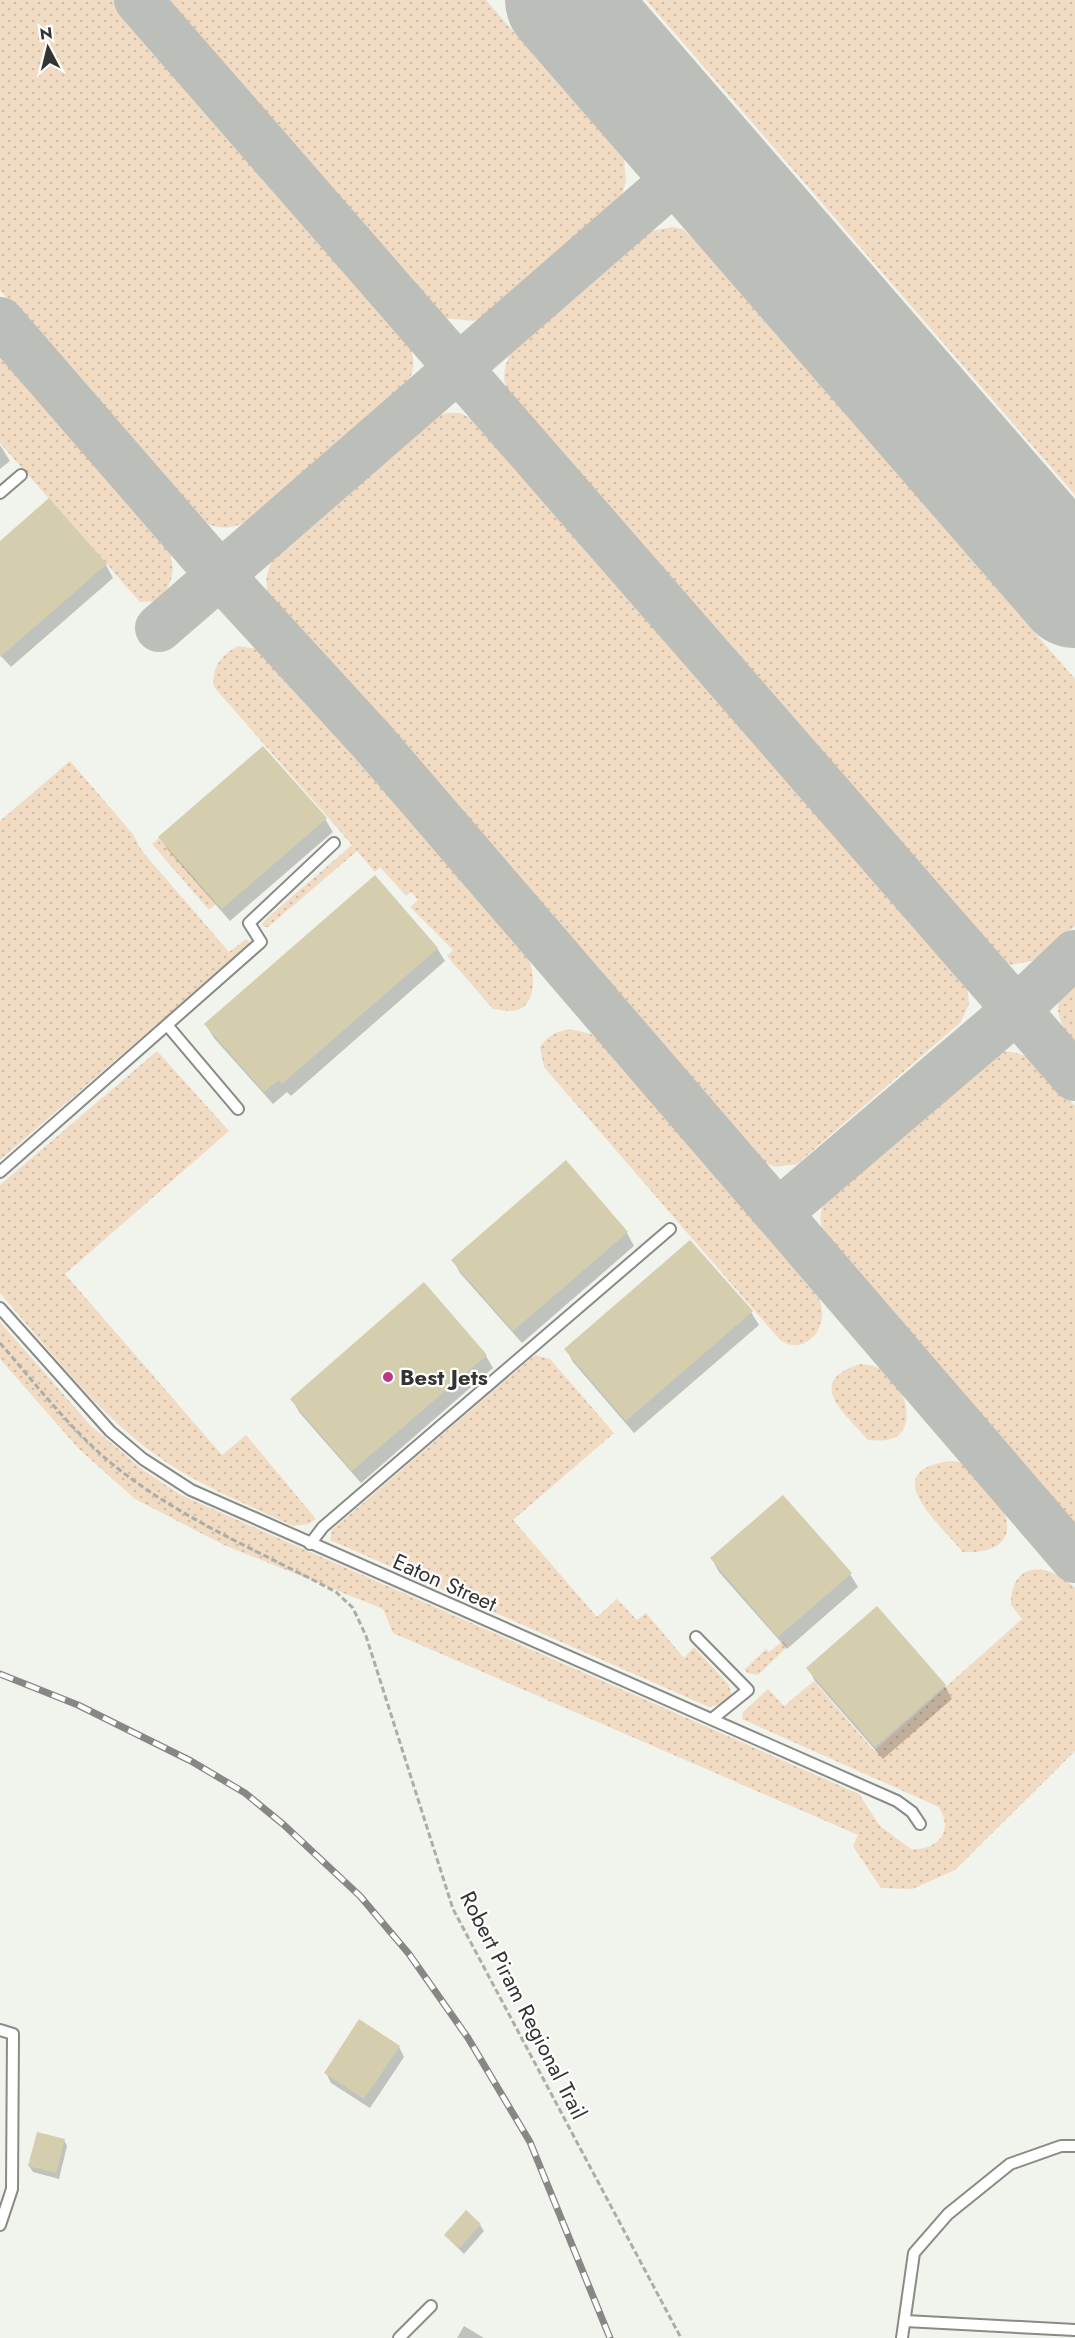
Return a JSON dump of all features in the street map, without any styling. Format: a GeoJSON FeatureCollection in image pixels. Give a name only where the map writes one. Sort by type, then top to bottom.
{"type":"FeatureCollection","features":[{"type":"Feature","properties":{"kind":"lane"},"geometry":{"type":"LineString","coordinates":[[0,494],[21,476]]}},
{"type":"Feature","properties":{"kind":"lane"},"geometry":{"type":"LineString","coordinates":[[0,1172],[261,942],[249,923],[334,843]]}},
{"type":"Feature","properties":{"kind":"lane"},"geometry":{"type":"LineString","coordinates":[[167,1025],[238,1109]]}},
{"type":"Feature","properties":{"kind":"lane"},"geometry":{"type":"LineString","coordinates":[[310,1544],[323,1527],[670,1229]]}},
{"type":"Feature","properties":{"kind":"lane","name":"Eaton Street"},"geometry":{"type":"LineString","coordinates":[[0,1308],[89,1409],[143,1459],[191,1490],[897,1801],[912,1812],[920,1824]]}},
{"type":"Feature","properties":{"kind":"lane"},"geometry":{"type":"LineString","coordinates":[[696,1636],[748,1690],[712,1719]]}},
{"type":"Feature","properties":{"kind":"lane"},"geometry":{"type":"LineString","coordinates":[[0,2031],[13,2034],[12,2189],[0,2225]]}},
{"type":"Feature","properties":{"kind":"lane"},"geometry":{"type":"LineString","coordinates":[[902,2338],[914,2253],[948,2214],[1010,2164],[1061,2146],[1075,2146]]}},
{"type":"Feature","properties":{"kind":"lane"},"geometry":{"type":"LineString","coordinates":[[399,2338],[430,2306]]}},
{"type":"Feature","properties":{"kind":"lane"},"geometry":{"type":"LineString","coordinates":[[905,2321],[1075,2330]]}},
{"type":"Feature","properties":{"kind":"path","name":"Robert Piram Regional Trail"},"geometry":{"type":"LineString","coordinates":[[366,1636],[453,1909],[681,2338]]}},
{"type":"Feature","properties":{"kind":"shaded area"},"geometry":{"type":"Polygon","coordinates":[[[0,0],[115,0],[403,332],[413,358],[412,371],[407,384],[250,520],[223,528],[210,525],[197,517],[0,290],[0,0]]]}},
{"type":"Feature","properties":{"kind":"shaded area"},"geometry":{"type":"Polygon","coordinates":[[[168,0],[486,0],[624,159],[626,182],[620,200],[489,314],[474,321],[444,318],[168,0]]]}},
{"type":"Feature","properties":{"kind":"shaded area"},"geometry":{"type":"Polygon","coordinates":[[[646,0],[1075,0],[1075,495],[646,0]]]}},
{"type":"Feature","properties":{"kind":"shaded area"},"geometry":{"type":"Polygon","coordinates":[[[673,227],[683,229],[699,245],[1075,679],[1075,926],[1036,960],[1011,965],[997,956],[507,390],[504,376],[506,362],[521,338],[642,236],[650,231],[673,227]]]}},
{"type":"Feature","properties":{"kind":"shaded area"},"geometry":{"type":"Polygon","coordinates":[[[0,349],[165,541],[171,558],[172,572],[168,587],[158,601],[140,602],[0,443],[0,349]]]}},
{"type":"Feature","properties":{"kind":"shaded area"},"geometry":{"type":"Polygon","coordinates":[[[460,413],[481,423],[967,984],[969,1004],[961,1022],[797,1164],[775,1167],[757,1158],[271,602],[267,589],[267,577],[276,554],[425,423],[438,415],[460,413]]]}},
{"type":"Feature","properties":{"kind":"shaded area"},"geometry":{"type":"Polygon","coordinates":[[[238,646],[258,649],[268,657],[528,958],[533,987],[524,1007],[511,1011],[493,1009],[447,956],[453,950],[410,907],[418,900],[411,892],[406,896],[380,867],[375,872],[357,851],[268,927],[264,927],[262,924],[267,918],[352,845],[214,687],[214,674],[218,663],[238,646]]]}},
{"type":"Feature","properties":{"kind":"shaded area"},"geometry":{"type":"Polygon","coordinates":[[[70,761],[132,833],[142,851],[229,952],[246,939],[251,943],[0,1160],[0,821],[70,761]]]}},
{"type":"Feature","properties":{"kind":"shaded area"},"geometry":{"type":"Polygon","coordinates":[[[159,838],[216,904],[209,910],[152,844],[159,838]]]}},
{"type":"Feature","properties":{"kind":"shaded area"},"geometry":{"type":"Polygon","coordinates":[[[1075,979],[1075,1043],[1063,1026],[1058,1011],[1062,995],[1075,979]]]}},
{"type":"Feature","properties":{"kind":"shaded area"},"geometry":{"type":"Polygon","coordinates":[[[569,1029],[591,1034],[599,1041],[815,1288],[822,1307],[822,1319],[810,1340],[796,1345],[780,1340],[544,1067],[540,1047],[552,1035],[569,1029]]]}},
{"type":"Feature","properties":{"kind":"shaded area"},"geometry":{"type":"Polygon","coordinates":[[[157,1051],[229,1131],[65,1274],[222,1455],[246,1435],[316,1519],[308,1524],[293,1526],[209,1487],[155,1455],[106,1413],[62,1366],[0,1293],[0,1185],[157,1051]]]}},
{"type":"Feature","properties":{"kind":"shaded area"},"geometry":{"type":"Polygon","coordinates":[[[998,1051],[1023,1055],[1043,1068],[1075,1106],[1075,1527],[825,1239],[821,1227],[822,1209],[830,1192],[986,1056],[998,1051]]]}},
{"type":"Feature","properties":{"kind":"shaded area"},"geometry":{"type":"Polygon","coordinates":[[[0,1322],[91,1426],[143,1470],[181,1495],[859,1794],[880,1826],[911,1849],[929,1847],[941,1838],[945,1824],[939,1807],[742,1719],[743,1712],[768,1689],[784,1706],[814,1681],[874,1751],[1022,1619],[1011,1605],[1012,1590],[1024,1573],[1044,1570],[1054,1573],[1075,1588],[1075,1751],[955,1870],[912,1889],[881,1888],[853,1846],[858,1835],[393,1633],[383,1609],[224,1545],[135,1499],[79,1449],[0,1359],[0,1322]]]}},
{"type":"Feature","properties":{"kind":"shaded area"},"geometry":{"type":"Polygon","coordinates":[[[535,1355],[550,1359],[614,1433],[513,1520],[597,1617],[617,1599],[637,1620],[646,1613],[684,1658],[694,1647],[729,1685],[732,1696],[721,1704],[709,1707],[330,1540],[332,1530],[535,1355]]]}},
{"type":"Feature","properties":{"kind":"shaded area"},"geometry":{"type":"Polygon","coordinates":[[[860,1364],[883,1370],[896,1382],[901,1391],[905,1401],[906,1421],[903,1430],[897,1436],[885,1440],[868,1440],[834,1398],[832,1389],[834,1380],[843,1371],[860,1364]]]}},
{"type":"Feature","properties":{"kind":"shaded area"},"geometry":{"type":"Polygon","coordinates":[[[953,1461],[966,1465],[974,1471],[1003,1509],[1007,1521],[1007,1532],[1003,1540],[994,1547],[981,1551],[963,1552],[928,1512],[919,1498],[915,1485],[918,1474],[930,1466],[953,1461]]]}},
{"type":"Feature","properties":{"kind":"shaded area"},"geometry":{"type":"Polygon","coordinates":[[[783,1641],[787,1645],[786,1648],[758,1675],[747,1673],[745,1669],[766,1649],[769,1652],[783,1641]]]}},
{"type":"Feature","properties":{"kind":"building"},"geometry":{"type":"Polygon","coordinates":[[[49,498],[107,564],[0,657],[0,541],[49,498]]]}},
{"type":"Feature","properties":{"kind":"building"},"geometry":{"type":"Polygon","coordinates":[[[263,746],[327,818],[222,909],[158,837],[263,746]]]}},
{"type":"Feature","properties":{"kind":"building"},"geometry":{"type":"Polygon","coordinates":[[[375,875],[438,948],[282,1084],[279,1080],[264,1092],[204,1024],[375,875]]]}},
{"type":"Feature","properties":{"kind":"building"},"geometry":{"type":"Polygon","coordinates":[[[566,1160],[628,1232],[513,1331],[451,1260],[566,1160]]]}},
{"type":"Feature","properties":{"kind":"building"},"geometry":{"type":"Polygon","coordinates":[[[690,1240],[753,1311],[626,1421],[564,1349],[690,1240]]]}},
{"type":"Feature","properties":{"kind":"building","name":"Best Jets"},"geometry":{"type":"Polygon","coordinates":[[[424,1282],[487,1355],[352,1471],[290,1399],[424,1282]]]}},
{"type":"Feature","properties":{"kind":"building"},"geometry":{"type":"Polygon","coordinates":[[[783,1495],[852,1573],[778,1637],[710,1558],[783,1495]]]}},
{"type":"Feature","properties":{"kind":"building"},"geometry":{"type":"Polygon","coordinates":[[[877,1606],[946,1685],[875,1747],[806,1668],[877,1606]]]}},
{"type":"Feature","properties":{"kind":"building"},"geometry":{"type":"Polygon","coordinates":[[[359,2019],[400,2046],[364,2099],[324,2073],[359,2019]]]}},
{"type":"Feature","properties":{"kind":"building"},"geometry":{"type":"Polygon","coordinates":[[[37,2132],[65,2139],[56,2173],[28,2166],[37,2132]]]}},
{"type":"Feature","properties":{"kind":"building"},"geometry":{"type":"Polygon","coordinates":[[[466,2210],[481,2224],[459,2249],[444,2235],[466,2210]]]}},
{"type":"Feature","properties":{"kind":"taxiway"},"geometry":{"type":"LineString","coordinates":[[138,0],[1075,1077]]}},
{"type":"Feature","properties":{"kind":"taxiway"},"geometry":{"type":"LineString","coordinates":[[159,628],[701,157]]}},
{"type":"Feature","properties":{"kind":"taxiway"},"geometry":{"type":"LineString","coordinates":[[0,321],[220,575],[372,741],[1075,1559]]}},
{"type":"Feature","properties":{"kind":"taxiway"},"geometry":{"type":"LineString","coordinates":[[778,1213],[1016,1010],[1075,954]]}},
{"type":"Feature","properties":{"kind":"runway"},"geometry":{"type":"LineString","coordinates":[[564,0],[1075,589]]}},
{"type":"Feature","properties":{"kind":"railway"},"geometry":{"type":"LineString","coordinates":[[0,1674],[78,1705],[191,1761],[245,1793],[284,1825],[360,1896],[409,1954],[468,2038],[530,2142],[610,2338]]}},
{"type":"Feature","properties":{"kind":"place","name":"Best Jets"},"geometry":{"type":"Point","coordinates":[388,1377]}}]}
